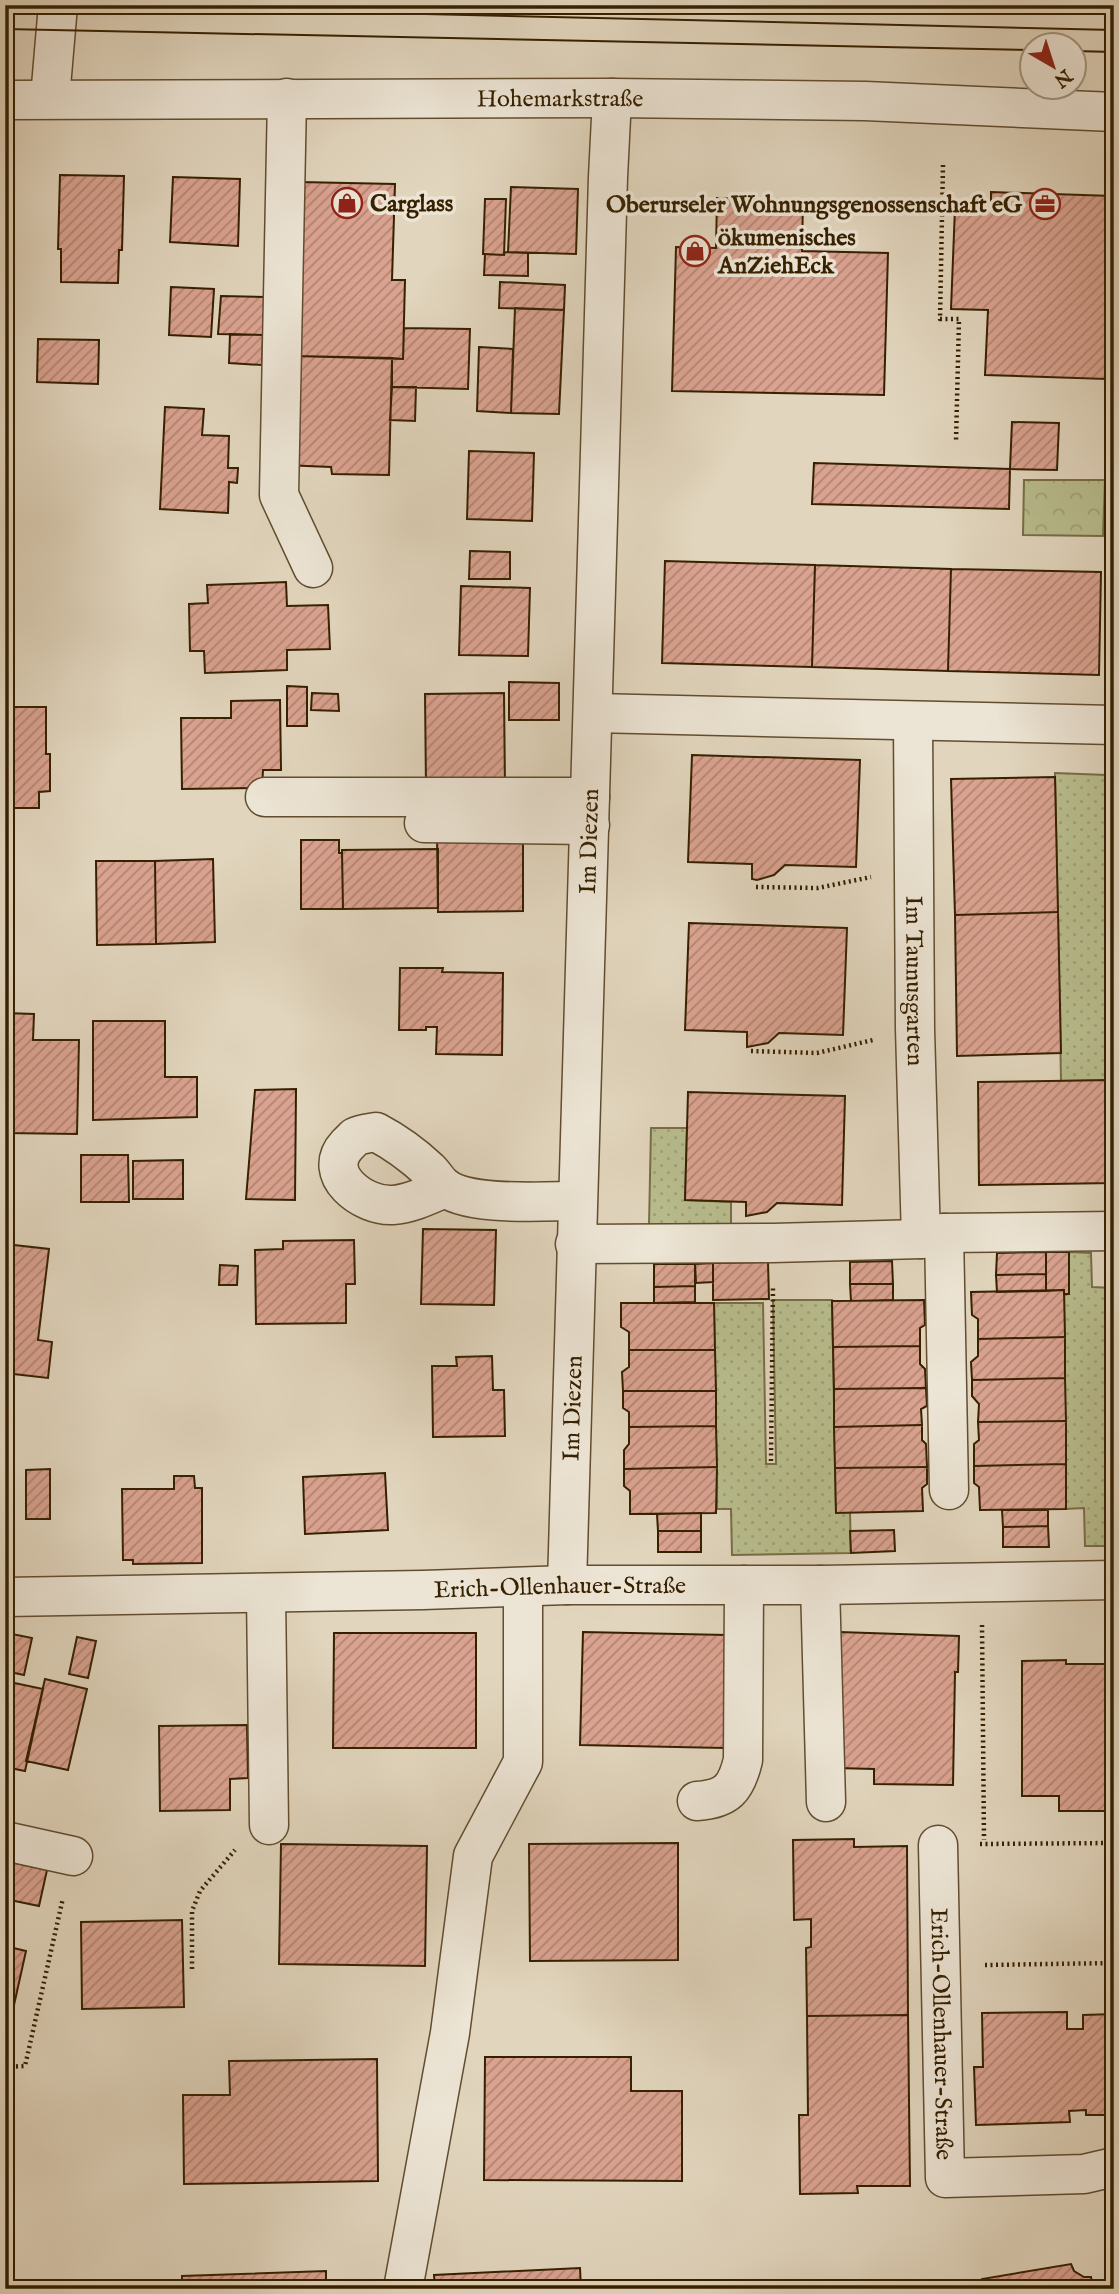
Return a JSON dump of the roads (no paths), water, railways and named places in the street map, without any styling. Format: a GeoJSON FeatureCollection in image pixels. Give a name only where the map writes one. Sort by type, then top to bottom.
{"type":"FeatureCollection","features":[{"type":"Feature","properties":{"kind":"street"},"geometry":{"type":"LineString","coordinates":[[50,98],[58,5]]}},
{"type":"Feature","properties":{"kind":"street"},"geometry":{"type":"LineString","coordinates":[[287,98],[279,495],[313,568]]}},
{"type":"Feature","properties":{"kind":"street","name":"Hohemarkstraße"},"geometry":{"type":"LineString","coordinates":[[5,100],[612,98],[865,102],[1114,112]]}},
{"type":"Feature","properties":{"kind":"street","name":"Im Diezen"},"geometry":{"type":"LineString","coordinates":[[566,1585],[612,98]]}},
{"type":"Feature","properties":{"kind":"street"},"geometry":{"type":"LineString","coordinates":[[593,713],[1114,725]]}},
{"type":"Feature","properties":{"kind":"street","name":"Im Taunusgarten"},"geometry":{"type":"LineString","coordinates":[[913,722],[915,1030],[933,1236]]}},
{"type":"Feature","properties":{"kind":"street"},"geometry":{"type":"LineString","coordinates":[[265,797],[590,811]]}},
{"type":"Feature","properties":{"kind":"street"},"geometry":{"type":"LineString","coordinates":[[397,822],[590,811]]}},
{"type":"Feature","properties":{"kind":"street"},"geometry":{"type":"LineString","coordinates":[[445,1188],[470,1198],[577,1201]]}},
{"type":"Feature","properties":{"kind":"street"},"geometry":{"type":"LineString","coordinates":[[575,1244],[773,1243],[1114,1231]]}},
{"type":"Feature","properties":{"kind":"street"},"geometry":{"type":"LineString","coordinates":[[933,1236],[949,1490]]}},
{"type":"Feature","properties":{"kind":"street","name":"Erich-Ollenhauer-Straße"},"geometry":{"type":"LineString","coordinates":[[5,1597],[566,1585],[820,1585],[1114,1580]]}},
{"type":"Feature","properties":{"kind":"street"},"geometry":{"type":"LineString","coordinates":[[697,1801],[714,1800],[730,1791],[739,1777],[743,1760],[744,1585]]}},
{"type":"Feature","properties":{"kind":"street"},"geometry":{"type":"LineString","coordinates":[[820,1585],[825,1802]]}},
{"type":"Feature","properties":{"kind":"street"},"geometry":{"type":"LineString","coordinates":[[403,2289],[450,2033],[473,1856],[523,1762],[523,1587]]}},
{"type":"Feature","properties":{"kind":"street"},"geometry":{"type":"LineString","coordinates":[[266,1593],[269,1825]]}},
{"type":"Feature","properties":{"kind":"street"},"geometry":{"type":"LineString","coordinates":[[5,1842],[73,1856]]}},
{"type":"Feature","properties":{"kind":"street","name":"Erich-Ollenhauer-Straße"},"geometry":{"type":"LineString","coordinates":[[937,1845],[946,2178],[1084,2175],[1114,2167]]}},
{"type":"Feature","properties":{"kind":"tram line"},"geometry":{"type":"LineString","coordinates":[[38,5],[1114,30]]}},
{"type":"Feature","properties":{"kind":"tram line"},"geometry":{"type":"LineString","coordinates":[[5,29],[1018,50]]}},
{"type":"Feature","properties":{"kind":"tram line"},"geometry":{"type":"LineString","coordinates":[[1088,51],[1114,52]]}},
{"type":"Feature","properties":{"kind":"place","name":"Carglass"},"geometry":{"type":"Point","coordinates":[347,203]}},
{"type":"Feature","properties":{"kind":"place","name":"Oberurseler Wohnungsgenossenschaft eG"},"geometry":{"type":"Point","coordinates":[1045,204]}},
{"type":"Feature","properties":{"kind":"place","name":"ökumenisches AnZiehEck"},"geometry":{"type":"Point","coordinates":[695,251]}}]}
